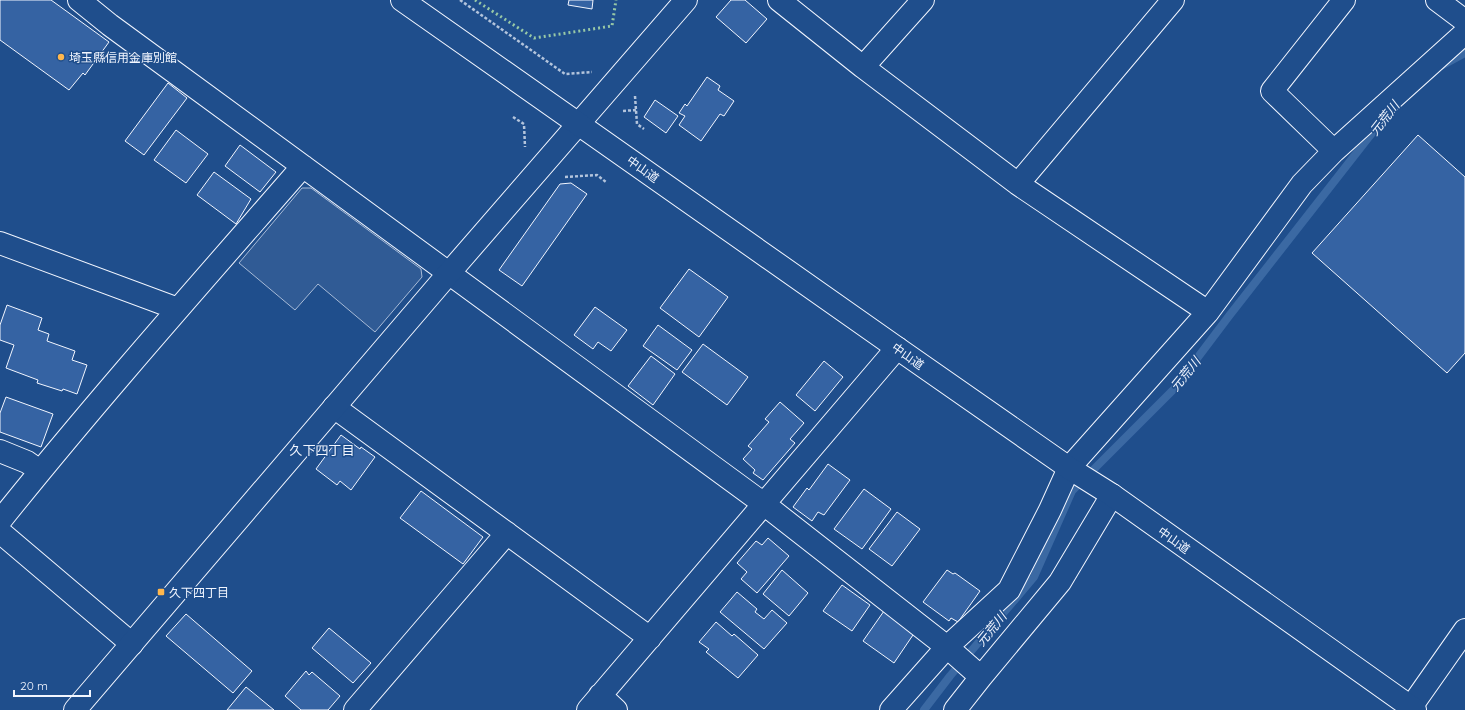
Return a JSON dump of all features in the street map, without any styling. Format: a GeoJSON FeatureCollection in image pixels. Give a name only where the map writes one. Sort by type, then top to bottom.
{"type":"FeatureCollection","features":[{"type":"Feature","properties":{"kind":"main road"},"geometry":{"type":"LineString","coordinates":[[79,0],[764,504],[947,647],[981,677]]}},
{"type":"Feature","properties":{"kind":"main road","name":"中山道"},"geometry":{"type":"LineString","coordinates":[[402,0],[1069,468],[1112,495],[1411,709]]}},
{"type":"Feature","properties":{"kind":"main road"},"geometry":{"type":"LineString","coordinates":[[75,710],[449,273],[686,0]]}},
{"type":"Feature","properties":{"kind":"main road"},"geometry":{"type":"LineString","coordinates":[[779,0],[863,67],[1018,184],[1208,312]]}},
{"type":"Feature","properties":{"kind":"main road"},"geometry":{"type":"LineString","coordinates":[[863,67],[923,0]]}},
{"type":"Feature","properties":{"kind":"main road"},"geometry":{"type":"LineString","coordinates":[[1018,184],[1173,0]]}},
{"type":"Feature","properties":{"kind":"main road"},"geometry":{"type":"LineString","coordinates":[[1334,151],[1272,92],[1344,0]]}},
{"type":"Feature","properties":{"kind":"main road"},"geometry":{"type":"LineString","coordinates":[[1437,0],[1465,21]]}},
{"type":"Feature","properties":{"kind":"main road"},"geometry":{"type":"LineString","coordinates":[[891,710],[947,647],[1008,590],[1050,510],[1069,468],[1208,312],[1302,184],[1334,151],[1465,34]]}},
{"type":"Feature","properties":{"kind":"main road"},"geometry":{"type":"LineString","coordinates":[[0,521],[40,471],[178,309],[303,166]]}},
{"type":"Feature","properties":{"kind":"main road"},"geometry":{"type":"LineString","coordinates":[[0,243],[178,309]]}},
{"type":"Feature","properties":{"kind":"main road"},"geometry":{"type":"LineString","coordinates":[[616,710],[594,703],[897,348]]}},
{"type":"Feature","properties":{"kind":"main road"},"geometry":{"type":"LineString","coordinates":[[334,407],[650,638]]}},
{"type":"Feature","properties":{"kind":"main road"},"geometry":{"type":"LineString","coordinates":[[0,451],[27,462],[40,471]]}},
{"type":"Feature","properties":{"kind":"main road"},"geometry":{"type":"LineString","coordinates":[[955,710],[1060,582],[1112,495]]}},
{"type":"Feature","properties":{"kind":"main road"},"geometry":{"type":"LineString","coordinates":[[0,532],[132,644]]}},
{"type":"Feature","properties":{"kind":"main road"},"geometry":{"type":"LineString","coordinates":[[355,710],[507,533]]}},
{"type":"Feature","properties":{"kind":"main road"},"geometry":{"type":"LineString","coordinates":[[1411,709],[1465,630]]}},
{"type":"Feature","properties":{"kind":"path"},"geometry":{"type":"LineString","coordinates":[[460,0],[565,74]]}},
{"type":"Feature","properties":{"kind":"path"},"geometry":{"type":"LineString","coordinates":[[618,111],[636,110]]}},
{"type":"Feature","properties":{"kind":"path"},"geometry":{"type":"LineString","coordinates":[[514,117],[524,124]]}},
{"type":"Feature","properties":{"kind":"path"},"geometry":{"type":"LineString","coordinates":[[637,124],[644,129]]}},
{"type":"Feature","properties":{"kind":"path"},"geometry":{"type":"LineString","coordinates":[[559,177],[597,175],[606,182]]}},
{"type":"Feature","properties":{"kind":"shaded area"},"geometry":{"type":"Polygon","coordinates":[[[302,188],[311,188],[421,269],[422,277],[375,332],[318,284],[295,310],[239,263],[302,188]]]}},
{"type":"Feature","properties":{"kind":"building","name":"埼玉縣信用金庫別館"},"geometry":{"type":"Polygon","coordinates":[[[0,0],[51,0],[109,42],[85,75],[83,73],[69,90],[0,40],[0,0]]]}},
{"type":"Feature","properties":{"kind":"building"},"geometry":{"type":"Polygon","coordinates":[[[569,0],[593,0],[592,9],[568,5],[569,0]]]}},
{"type":"Feature","properties":{"kind":"building"},"geometry":{"type":"Polygon","coordinates":[[[731,0],[745,0],[767,19],[746,43],[716,17],[731,0]]]}},
{"type":"Feature","properties":{"kind":"building"},"geometry":{"type":"Polygon","coordinates":[[[707,77],[720,86],[718,90],[734,101],[724,116],[720,114],[701,141],[679,125],[685,116],[679,113],[685,104],[687,106],[707,77]]]}},
{"type":"Feature","properties":{"kind":"building"},"geometry":{"type":"Polygon","coordinates":[[[168,83],[187,98],[144,155],[125,141],[168,83]]]}},
{"type":"Feature","properties":{"kind":"building"},"geometry":{"type":"Polygon","coordinates":[[[655,100],[678,116],[666,133],[644,117],[655,100]]]}},
{"type":"Feature","properties":{"kind":"building"},"geometry":{"type":"Polygon","coordinates":[[[176,130],[208,154],[186,183],[154,160],[176,130]]]}},
{"type":"Feature","properties":{"kind":"building"},"geometry":{"type":"Polygon","coordinates":[[[1418,135],[1465,177],[1465,353],[1447,373],[1312,253],[1418,135]]]}},
{"type":"Feature","properties":{"kind":"building"},"geometry":{"type":"Polygon","coordinates":[[[240,145],[276,172],[260,192],[225,166],[240,145]]]}},
{"type":"Feature","properties":{"kind":"building"},"geometry":{"type":"Polygon","coordinates":[[[214,172],[251,199],[236,224],[197,195],[214,172]]]}},
{"type":"Feature","properties":{"kind":"building"},"geometry":{"type":"Polygon","coordinates":[[[571,183],[587,194],[522,286],[499,270],[560,184],[571,183]]]}},
{"type":"Feature","properties":{"kind":"building"},"geometry":{"type":"Polygon","coordinates":[[[689,269],[728,297],[699,337],[660,308],[689,269]]]}},
{"type":"Feature","properties":{"kind":"building"},"geometry":{"type":"Polygon","coordinates":[[[7,305],[42,318],[38,330],[49,334],[47,341],[75,351],[72,360],[87,365],[77,394],[37,383],[38,380],[6,368],[14,345],[0,340],[0,325],[7,305]]]}},
{"type":"Feature","properties":{"kind":"building"},"geometry":{"type":"Polygon","coordinates":[[[595,307],[627,330],[611,351],[598,342],[593,349],[574,335],[595,307]]]}},
{"type":"Feature","properties":{"kind":"building"},"geometry":{"type":"Polygon","coordinates":[[[658,325],[692,350],[677,370],[643,346],[658,325]]]}},
{"type":"Feature","properties":{"kind":"building"},"geometry":{"type":"Polygon","coordinates":[[[703,344],[748,377],[727,405],[682,372],[703,344]]]}},
{"type":"Feature","properties":{"kind":"building"},"geometry":{"type":"Polygon","coordinates":[[[651,356],[675,374],[653,405],[628,386],[651,356]]]}},
{"type":"Feature","properties":{"kind":"building"},"geometry":{"type":"Polygon","coordinates":[[[824,361],[843,377],[815,411],[796,395],[824,361]]]}},
{"type":"Feature","properties":{"kind":"building"},"geometry":{"type":"Polygon","coordinates":[[[6,397],[53,414],[41,447],[0,432],[0,413],[6,397]]]}},
{"type":"Feature","properties":{"kind":"building"},"geometry":{"type":"Polygon","coordinates":[[[780,402],[804,423],[790,439],[795,443],[763,480],[753,473],[755,470],[743,459],[752,449],[748,446],[769,422],[765,419],[780,402]]]}},
{"type":"Feature","properties":{"kind":"building"},"geometry":{"type":"Polygon","coordinates":[[[341,435],[360,449],[361,447],[375,457],[351,490],[340,481],[337,485],[316,469],[341,435]]]}},
{"type":"Feature","properties":{"kind":"building"},"geometry":{"type":"Polygon","coordinates":[[[828,464],[850,480],[824,515],[818,512],[812,521],[793,507],[807,488],[809,490],[828,464]]]}},
{"type":"Feature","properties":{"kind":"building"},"geometry":{"type":"Polygon","coordinates":[[[864,489],[891,509],[862,549],[834,529],[864,489]]]}},
{"type":"Feature","properties":{"kind":"building"},"geometry":{"type":"Polygon","coordinates":[[[421,491],[483,537],[463,564],[400,518],[421,491]]]}},
{"type":"Feature","properties":{"kind":"building"},"geometry":{"type":"Polygon","coordinates":[[[897,512],[920,529],[892,566],[869,549],[897,512]]]}},
{"type":"Feature","properties":{"kind":"building"},"geometry":{"type":"Polygon","coordinates":[[[768,538],[789,556],[757,593],[741,579],[747,572],[737,563],[756,541],[762,545],[768,538]]]}},
{"type":"Feature","properties":{"kind":"building"},"geometry":{"type":"Polygon","coordinates":[[[782,570],[808,593],[789,616],[763,594],[782,570]]]}},
{"type":"Feature","properties":{"kind":"building"},"geometry":{"type":"Polygon","coordinates":[[[947,570],[953,574],[955,573],[980,591],[958,622],[951,618],[949,621],[923,602],[947,570]]]}},
{"type":"Feature","properties":{"kind":"building"},"geometry":{"type":"Polygon","coordinates":[[[842,585],[870,605],[852,631],[823,611],[842,585]]]}},
{"type":"Feature","properties":{"kind":"building"},"geometry":{"type":"Polygon","coordinates":[[[737,592],[757,609],[755,612],[764,619],[772,610],[787,623],[764,649],[720,612],[737,592]]]}},
{"type":"Feature","properties":{"kind":"building"},"geometry":{"type":"Polygon","coordinates":[[[884,611],[915,632],[894,663],[863,641],[884,611]]]}},
{"type":"Feature","properties":{"kind":"building"},"geometry":{"type":"Polygon","coordinates":[[[186,614],[252,671],[233,693],[166,636],[186,614]]]}},
{"type":"Feature","properties":{"kind":"building"},"geometry":{"type":"Polygon","coordinates":[[[716,622],[732,636],[734,634],[758,655],[738,678],[706,652],[709,649],[699,642],[716,622]]]}},
{"type":"Feature","properties":{"kind":"building"},"geometry":{"type":"Polygon","coordinates":[[[329,628],[371,663],[353,683],[312,648],[329,628]]]}},
{"type":"Feature","properties":{"kind":"building"},"geometry":{"type":"Polygon","coordinates":[[[306,671],[309,675],[312,672],[340,696],[328,710],[301,710],[285,696],[306,671]]]}},
{"type":"Feature","properties":{"kind":"building"},"geometry":{"type":"Polygon","coordinates":[[[246,687],[274,710],[227,710],[246,687]]]}},
{"type":"Feature","properties":{"kind":"waterway","name":"元荒川"},"geometry":{"type":"LineString","coordinates":[[1441,66],[1465,53]]}},
{"type":"Feature","properties":{"kind":"waterway","name":"元荒川"},"geometry":{"type":"LineString","coordinates":[[924,710],[950,676],[1034,577],[1072,491],[1174,389],[1383,119]]}},
{"type":"Feature","properties":{"kind":"hedge"},"geometry":{"type":"LineString","coordinates":[[475,0],[534,38],[612,26],[616,0]]}},
{"type":"Feature","properties":{"kind":"place","name":"埼玉縣信用金庫別館"},"geometry":{"type":"Point","coordinates":[61,57]}},
{"type":"Feature","properties":{"kind":"place","name":"久下四丁目"},"geometry":{"type":"Point","coordinates":[161,592]}},
{"type":"Feature","properties":{"kind":"district","name":"久下四丁目"},"geometry":{"type":"Point","coordinates":[322,450]}}]}
